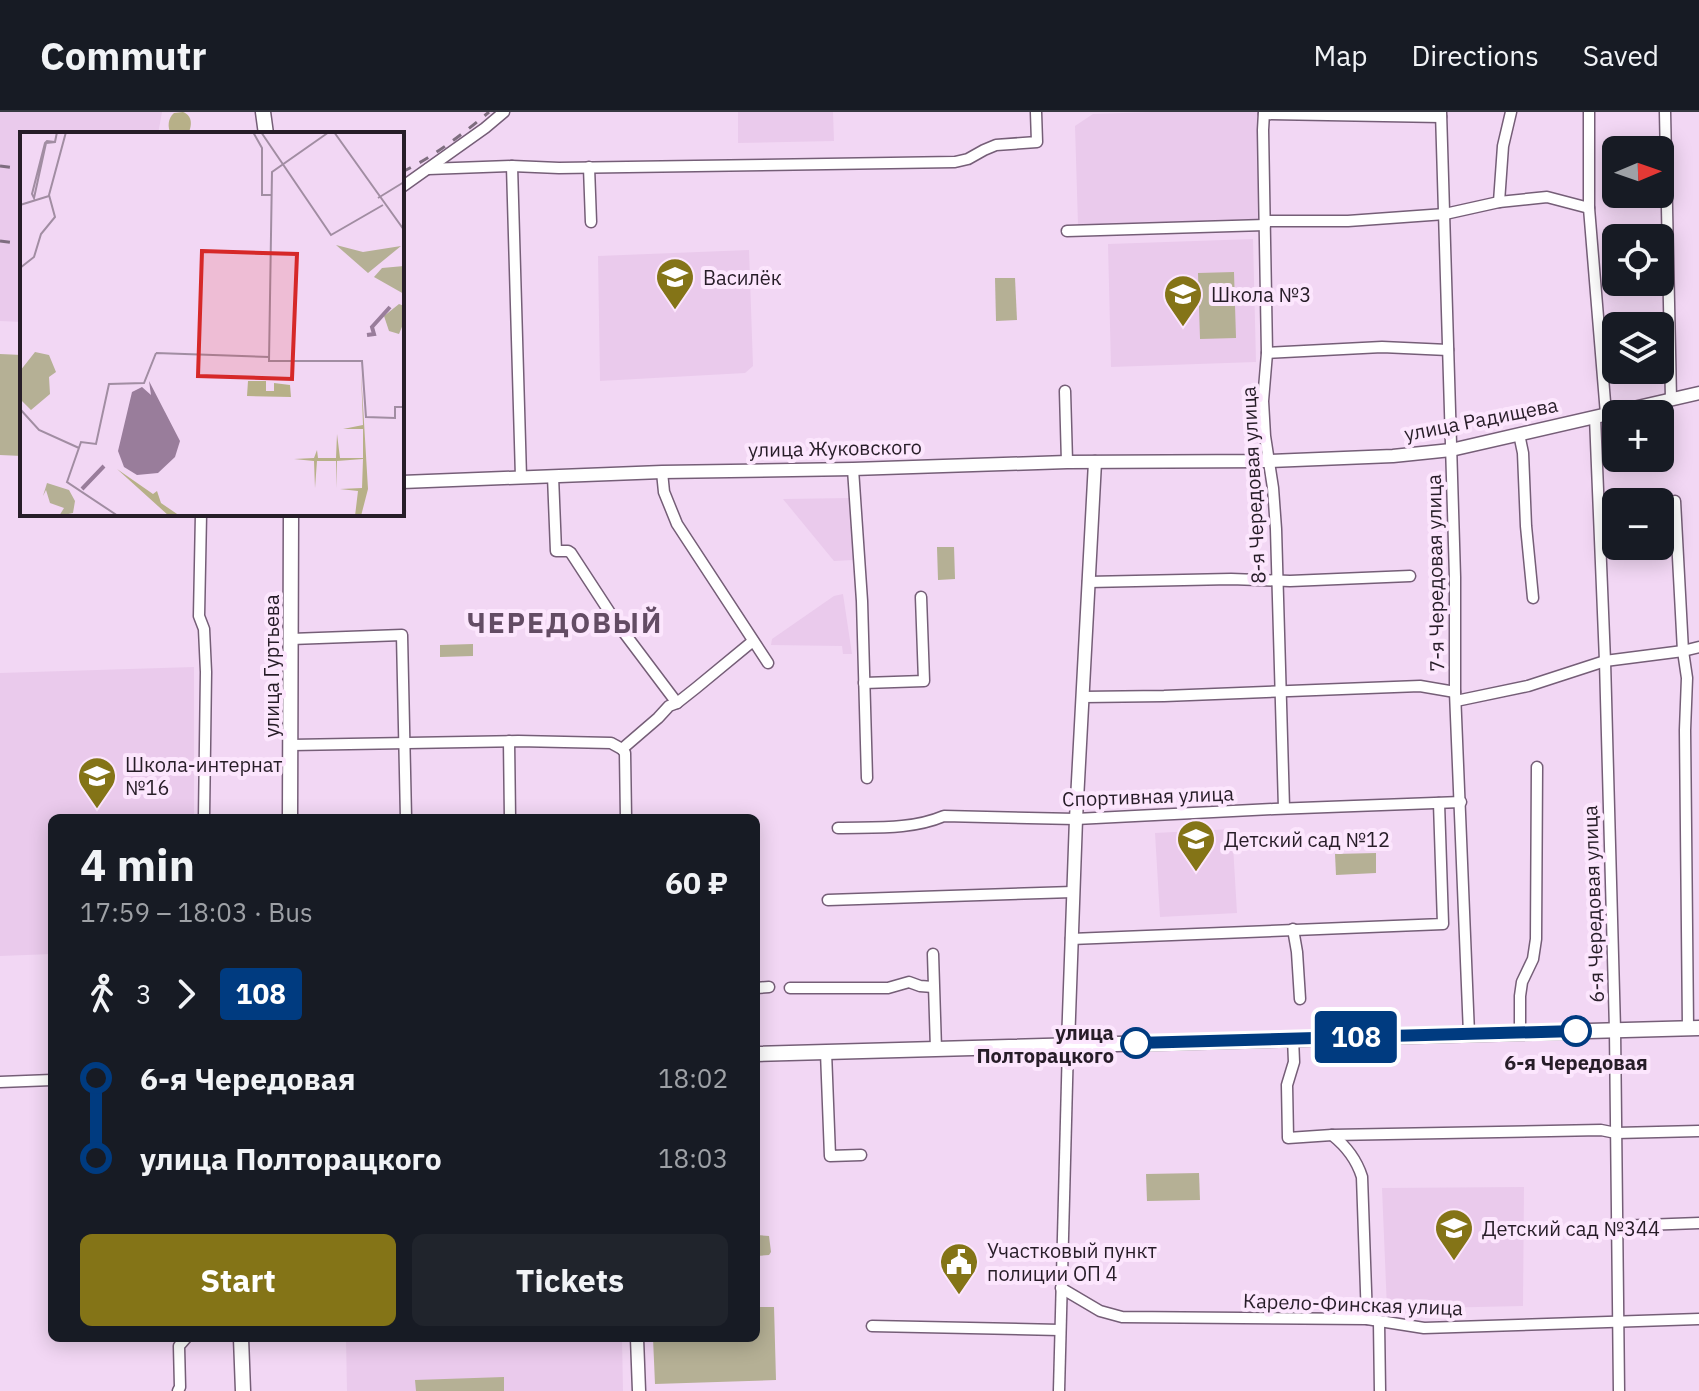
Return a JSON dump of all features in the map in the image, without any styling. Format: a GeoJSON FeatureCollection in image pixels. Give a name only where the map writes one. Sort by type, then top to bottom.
{"type":"FeatureCollection","features":[{"type":"Feature","properties":{"kind":"main road"},"geometry":{"type":"LineString","coordinates":[[263,112],[266,132]]}},
{"type":"Feature","properties":{"kind":"main road","name":"улица Гуртьева"},"geometry":{"type":"LineString","coordinates":[[290,814],[291,516]]}},
{"type":"Feature","properties":{"kind":"main road"},"geometry":{"type":"LineString","coordinates":[[760,1054],[1694,1028]]}},
{"type":"Feature","properties":{"kind":"main road"},"geometry":{"type":"LineString","coordinates":[[241,1342],[243,1391]]}},
{"type":"Feature","properties":{"kind":"street"},"geometry":{"type":"LineString","coordinates":[[404,186],[504,112]]}},
{"type":"Feature","properties":{"kind":"street"},"geometry":{"type":"LineString","coordinates":[[428,169],[955,162],[996,145],[1037,142],[1036,112]]}},
{"type":"Feature","properties":{"kind":"street"},"geometry":{"type":"LineString","coordinates":[[1499,202],[1503,146],[1511,112]]}},
{"type":"Feature","properties":{"kind":"street","name":"6-я Чередовая улица"},"geometry":{"type":"LineString","coordinates":[[1589,112],[1589,208],[1601,415],[1615,1030],[1619,1391]]}},
{"type":"Feature","properties":{"kind":"street"},"geometry":{"type":"LineString","coordinates":[[1665,112],[1671,399]]}},
{"type":"Feature","properties":{"kind":"street"},"geometry":{"type":"LineString","coordinates":[[1264,113],[1441,115]]}},
{"type":"Feature","properties":{"kind":"street","name":"8-я Чередовая улица"},"geometry":{"type":"LineString","coordinates":[[1264,113],[1267,353],[1263,401],[1276,529],[1284,808]]}},
{"type":"Feature","properties":{"kind":"street","name":"7-я Чередовая улица"},"geometry":{"type":"LineString","coordinates":[[1441,115],[1456,697],[1469,1034]]}},
{"type":"Feature","properties":{"kind":"street"},"geometry":{"type":"LineString","coordinates":[[512,166],[521,477]]}},
{"type":"Feature","properties":{"kind":"street"},"geometry":{"type":"LineString","coordinates":[[589,167],[591,222]]}},
{"type":"Feature","properties":{"kind":"street"},"geometry":{"type":"LineString","coordinates":[[1067,231],[1348,221],[1445,214],[1499,202],[1547,197],[1589,208]]}},
{"type":"Feature","properties":{"kind":"street"},"geometry":{"type":"LineString","coordinates":[[1267,353],[1382,347],[1448,350]]}},
{"type":"Feature","properties":{"kind":"street"},"geometry":{"type":"LineString","coordinates":[[1065,391],[1067,462]]}},
{"type":"Feature","properties":{"kind":"street","name":"улица Радищева"},"geometry":{"type":"LineString","coordinates":[[1268,461],[1393,456],[1451,450],[1699,393]]}},
{"type":"Feature","properties":{"kind":"street"},"geometry":{"type":"LineString","coordinates":[[1519,434],[1533,598]]}},
{"type":"Feature","properties":{"kind":"street","name":"улица Жуковского"},"geometry":{"type":"LineString","coordinates":[[404,482],[1067,462],[1268,461]]}},
{"type":"Feature","properties":{"kind":"street"},"geometry":{"type":"LineString","coordinates":[[1059,1391],[1071,939],[1095,462]]}},
{"type":"Feature","properties":{"kind":"street"},"geometry":{"type":"LineString","coordinates":[[853,469],[862,601],[867,778]]}},
{"type":"Feature","properties":{"kind":"street"},"geometry":{"type":"LineString","coordinates":[[662,472],[664,492],[677,524],[768,663]]}},
{"type":"Feature","properties":{"kind":"street"},"geometry":{"type":"LineString","coordinates":[[553,476],[556,551],[571,553],[616,622],[677,703]]}},
{"type":"Feature","properties":{"kind":"street"},"geometry":{"type":"LineString","coordinates":[[1675,501],[1687,678],[1685,730],[1694,1028]]}},
{"type":"Feature","properties":{"kind":"street"},"geometry":{"type":"LineString","coordinates":[[201,516],[199,616],[204,629],[206,672],[204,814]]}},
{"type":"Feature","properties":{"kind":"street"},"geometry":{"type":"LineString","coordinates":[[1088,582],[1410,576]]}},
{"type":"Feature","properties":{"kind":"street"},"geometry":{"type":"LineString","coordinates":[[864,683],[924,681],[921,597]]}},
{"type":"Feature","properties":{"kind":"street"},"geometry":{"type":"LineString","coordinates":[[291,639],[402,635],[406,814]]}},
{"type":"Feature","properties":{"kind":"street"},"geometry":{"type":"LineString","coordinates":[[622,749],[669,706],[677,703],[753,641]]}},
{"type":"Feature","properties":{"kind":"street"},"geometry":{"type":"LineString","coordinates":[[1083,697],[1420,686],[1456,697],[1528,686],[1605,661],[1699,647]]}},
{"type":"Feature","properties":{"kind":"street"},"geometry":{"type":"LineString","coordinates":[[509,741],[510,814]]}},
{"type":"Feature","properties":{"kind":"street"},"geometry":{"type":"LineString","coordinates":[[291,745],[509,741],[611,743],[625,753],[626,814]]}},
{"type":"Feature","properties":{"kind":"street"},"geometry":{"type":"LineString","coordinates":[[1520,1033],[1522,982],[1533,959],[1536,939],[1537,767]]}},
{"type":"Feature","properties":{"kind":"street","name":"Спортивная улица"},"geometry":{"type":"LineString","coordinates":[[838,828],[899,827],[930,822],[944,816],[1076,819],[1461,802]]}},
{"type":"Feature","properties":{"kind":"street"},"geometry":{"type":"LineString","coordinates":[[1071,939],[1443,924],[1439,803]]}},
{"type":"Feature","properties":{"kind":"street"},"geometry":{"type":"LineString","coordinates":[[828,900],[1073,892]]}},
{"type":"Feature","properties":{"kind":"street"},"geometry":{"type":"LineString","coordinates":[[1293,929],[1300,999]]}},
{"type":"Feature","properties":{"kind":"street"},"geometry":{"type":"LineString","coordinates":[[933,954],[936,1049]]}},
{"type":"Feature","properties":{"kind":"street"},"geometry":{"type":"LineString","coordinates":[[790,988],[888,988],[909,982],[933,987]]}},
{"type":"Feature","properties":{"kind":"street"},"geometry":{"type":"LineString","coordinates":[[760,988],[769,987]]}},
{"type":"Feature","properties":{"kind":"street"},"geometry":{"type":"LineString","coordinates":[[1293,1038],[1294,1062],[1287,1085],[1288,1138],[1601,1130],[1616,1133],[1699,1131]]}},
{"type":"Feature","properties":{"kind":"street"},"geometry":{"type":"LineString","coordinates":[[826,1052],[830,1156],[861,1155]]}},
{"type":"Feature","properties":{"kind":"street"},"geometry":{"type":"LineString","coordinates":[[0,1082],[48,1080]]}},
{"type":"Feature","properties":{"kind":"street"},"geometry":{"type":"LineString","coordinates":[[1332,1135],[1355,1160],[1362,1177],[1367,1319]]}},
{"type":"Feature","properties":{"kind":"street"},"geometry":{"type":"LineString","coordinates":[[1617,1226],[1699,1223]]}},
{"type":"Feature","properties":{"kind":"street","name":"Карело-Финская улица"},"geometry":{"type":"LineString","coordinates":[[1061,1288],[1100,1311],[1122,1317],[1367,1319],[1424,1328],[1699,1319]]}},
{"type":"Feature","properties":{"kind":"street"},"geometry":{"type":"LineString","coordinates":[[1379,1322],[1380,1391]]}},
{"type":"Feature","properties":{"kind":"street"},"geometry":{"type":"LineString","coordinates":[[872,1326],[1060,1330]]}},
{"type":"Feature","properties":{"kind":"street"},"geometry":{"type":"LineString","coordinates":[[178,1391],[179,1346],[182,1342]]}},
{"type":"Feature","properties":{"kind":"street"},"geometry":{"type":"LineString","coordinates":[[637,1342],[639,1391]]}},
{"type":"Feature","properties":{"kind":"shaded area"},"geometry":{"type":"Polygon","coordinates":[[[0,112],[162,112],[158,132],[20,132],[20,322],[0,321],[0,112]]]}},
{"type":"Feature","properties":{"kind":"shaded area"},"geometry":{"type":"Polygon","coordinates":[[[183,112],[189,116],[189,132],[170,132],[170,117],[183,112]]]}},
{"type":"Feature","properties":{"kind":"shaded area"},"geometry":{"type":"Polygon","coordinates":[[[738,112],[833,112],[834,141],[738,143],[738,112]]]}},
{"type":"Feature","properties":{"kind":"shaded area"},"geometry":{"type":"Polygon","coordinates":[[[1258,112],[1262,219],[1078,225],[1075,126],[1093,114],[1258,112]]]}},
{"type":"Feature","properties":{"kind":"shaded area","name":"Школа №3"},"geometry":{"type":"Polygon","coordinates":[[[1253,239],[1256,362],[1111,367],[1108,244],[1253,239]]]}},
{"type":"Feature","properties":{"kind":"shaded area","name":"Василёк"},"geometry":{"type":"Polygon","coordinates":[[[749,250],[753,366],[745,373],[600,381],[598,256],[749,250]]]}},
{"type":"Feature","properties":{"kind":"shaded area"},"geometry":{"type":"Polygon","coordinates":[[[1234,272],[1236,338],[1200,339],[1198,273],[1234,272]]]}},
{"type":"Feature","properties":{"kind":"shaded area"},"geometry":{"type":"Polygon","coordinates":[[[995,278],[1015,278],[1017,320],[996,321],[995,278]]]}},
{"type":"Feature","properties":{"kind":"shaded area"},"geometry":{"type":"Polygon","coordinates":[[[0,354],[20,355],[20,456],[0,455],[0,354]]]}},
{"type":"Feature","properties":{"kind":"shaded area"},"geometry":{"type":"Polygon","coordinates":[[[850,498],[853,560],[834,561],[783,499],[850,498]]]}},
{"type":"Feature","properties":{"kind":"shaded area"},"geometry":{"type":"Polygon","coordinates":[[[937,547],[954,547],[955,579],[938,580],[937,547]]]}},
{"type":"Feature","properties":{"kind":"shaded area"},"geometry":{"type":"Polygon","coordinates":[[[843,594],[852,654],[843,654],[842,646],[771,645],[772,639],[834,596],[843,594]]]}},
{"type":"Feature","properties":{"kind":"shaded area"},"geometry":{"type":"Polygon","coordinates":[[[473,644],[473,656],[440,657],[440,645],[473,644]]]}},
{"type":"Feature","properties":{"kind":"shaded area","name":"Школа-интернат №16"},"geometry":{"type":"Polygon","coordinates":[[[194,667],[194,814],[48,814],[48,954],[0,956],[0,673],[194,667]]]}},
{"type":"Feature","properties":{"kind":"shaded area","name":"Детский сад №12"},"geometry":{"type":"Polygon","coordinates":[[[1232,829],[1237,913],[1160,917],[1155,833],[1232,829]]]}},
{"type":"Feature","properties":{"kind":"shaded area"},"geometry":{"type":"Polygon","coordinates":[[[1376,853],[1376,873],[1336,875],[1335,854],[1376,853]]]}},
{"type":"Feature","properties":{"kind":"shaded area"},"geometry":{"type":"Polygon","coordinates":[[[1199,1173],[1200,1200],[1147,1201],[1146,1174],[1199,1173]]]}},
{"type":"Feature","properties":{"kind":"shaded area","name":"Детский сад №344"},"geometry":{"type":"Polygon","coordinates":[[[1524,1187],[1523,1306],[1387,1309],[1382,1188],[1524,1187]]]}},
{"type":"Feature","properties":{"kind":"shaded area"},"geometry":{"type":"Polygon","coordinates":[[[760,1235],[769,1236],[769,1255],[760,1256],[760,1235]]]}},
{"type":"Feature","properties":{"kind":"shaded area"},"geometry":{"type":"Polygon","coordinates":[[[760,1307],[774,1307],[776,1380],[655,1384],[653,1342],[760,1342],[760,1307]]]}},
{"type":"Feature","properties":{"kind":"shaded area"},"geometry":{"type":"Polygon","coordinates":[[[346,1342],[622,1342],[623,1391],[347,1391],[346,1342]]]}},
{"type":"Feature","properties":{"kind":"shaded area"},"geometry":{"type":"Polygon","coordinates":[[[504,1377],[504,1391],[416,1391],[415,1380],[504,1377]]]}},
{"type":"Feature","properties":{"kind":"railway"},"geometry":{"type":"LineString","coordinates":[[404,171],[447,145],[489,112]]}},
{"type":"Feature","properties":{"kind":"railway"},"geometry":{"type":"LineString","coordinates":[[0,166],[20,169]]}},
{"type":"Feature","properties":{"kind":"railway"},"geometry":{"type":"LineString","coordinates":[[0,241],[20,244]]}},
{"type":"Feature","properties":{"kind":"bus line","name":"108"},"geometry":{"type":"LineString","coordinates":[[1136,1043],[1576,1031]]}},
{"type":"Feature","properties":{"kind":"place","name":"Василёк"},"geometry":{"type":"Point","coordinates":[675,311]}},
{"type":"Feature","properties":{"kind":"place","name":"Школа №3"},"geometry":{"type":"Point","coordinates":[1183,328]}},
{"type":"Feature","properties":{"kind":"place","name":"Школа-интернат №16"},"geometry":{"type":"Point","coordinates":[97,810]}},
{"type":"Feature","properties":{"kind":"place","name":"Детский сад №12"},"geometry":{"type":"Point","coordinates":[1196,873]}},
{"type":"Feature","properties":{"kind":"place","name":"6-я Чередовая"},"geometry":{"type":"Point","coordinates":[1576,1031]}},
{"type":"Feature","properties":{"kind":"place","name":"улица Полторацкого"},"geometry":{"type":"Point","coordinates":[1136,1043]}},
{"type":"Feature","properties":{"kind":"place","name":"Детский сад №344"},"geometry":{"type":"Point","coordinates":[1454,1262]}},
{"type":"Feature","properties":{"kind":"place","name":"Участковый пункт полиции ОП 4"},"geometry":{"type":"Point","coordinates":[959,1296]}},
{"type":"Feature","properties":{"kind":"district","name":"ЧЕРЕДОВЫЙ"},"geometry":{"type":"Point","coordinates":[565,622]}}]}
